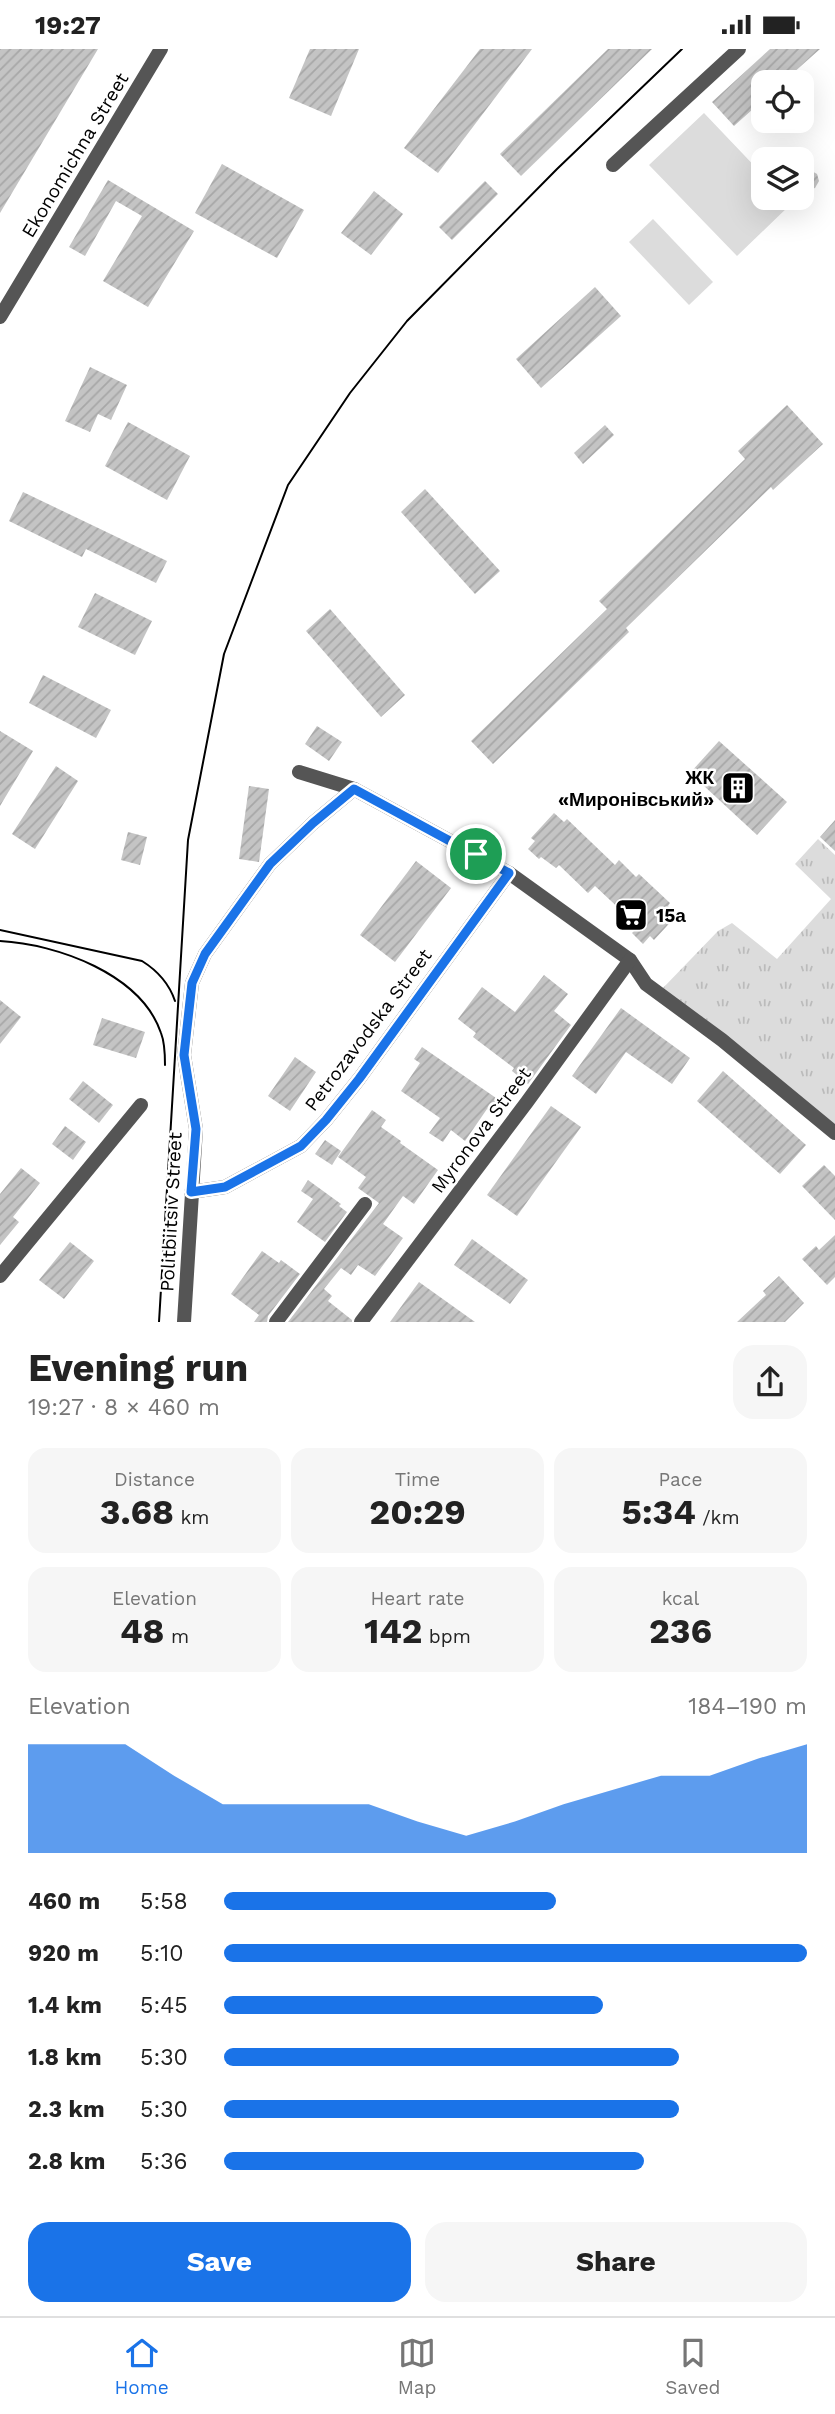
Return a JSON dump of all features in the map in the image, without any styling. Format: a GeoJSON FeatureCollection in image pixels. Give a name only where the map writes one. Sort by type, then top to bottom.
{"type":"FeatureCollection","features":[{"type":"Feature","properties":{"kind":"street","name":"Ekonomichna Street"},"geometry":{"type":"LineString","coordinates":[[0,317],[161,49]]}},
{"type":"Feature","properties":{"kind":"street"},"geometry":{"type":"LineString","coordinates":[[613,165],[739,49]]}},
{"type":"Feature","properties":{"kind":"street"},"geometry":{"type":"LineString","coordinates":[[299,772],[354,789],[509,873],[630,960],[646,983],[722,1040],[835,1133]]}},
{"type":"Feature","properties":{"kind":"street","name":"Politbiitsiv Street"},"geometry":{"type":"LineString","coordinates":[[184,1322],[196,1129],[184,1055],[192,983],[205,954],[270,864],[354,789]]}},
{"type":"Feature","properties":{"kind":"street","name":"Petrozavodska Street"},"geometry":{"type":"LineString","coordinates":[[191,1192],[225,1187],[301,1146],[359,1079],[509,873]]}},
{"type":"Feature","properties":{"kind":"street","name":"Myronova Street"},"geometry":{"type":"LineString","coordinates":[[360,1322],[527,1102],[630,960]]}},
{"type":"Feature","properties":{"kind":"street"},"geometry":{"type":"LineString","coordinates":[[0,1276],[141,1105]]}},
{"type":"Feature","properties":{"kind":"street"},"geometry":{"type":"LineString","coordinates":[[276,1322],[366,1204]]}},
{"type":"Feature","properties":{"kind":"green space"},"geometry":{"type":"Polygon","coordinates":[[[704,113],[751,162],[751,210],[785,210],[737,256],[649,165],[704,113]]]}},
{"type":"Feature","properties":{"kind":"green space"},"geometry":{"type":"Polygon","coordinates":[[[653,219],[713,282],[689,305],[629,242],[653,219]]]}},
{"type":"Feature","properties":{"kind":"green space"},"geometry":{"type":"Polygon","coordinates":[[[818,839],[835,855],[835,1129],[663,988],[718,931],[732,923],[777,959],[831,899],[795,864],[818,839]]]}},
{"type":"Feature","properties":{"kind":"building"},"geometry":{"type":"Polygon","coordinates":[[[0,49],[98,49],[0,213],[0,49]]]}},
{"type":"Feature","properties":{"kind":"building"},"geometry":{"type":"Polygon","coordinates":[[[310,49],[359,49],[331,116],[289,98],[310,49]]]}},
{"type":"Feature","properties":{"kind":"building"},"geometry":{"type":"Polygon","coordinates":[[[480,49],[532,49],[438,173],[404,148],[480,49]]]}},
{"type":"Feature","properties":{"kind":"building"},"geometry":{"type":"Polygon","coordinates":[[[608,49],[652,49],[521,176],[500,154],[608,49]]]}},
{"type":"Feature","properties":{"kind":"building"},"geometry":{"type":"Polygon","coordinates":[[[770,49],[820,49],[796,70],[751,70],[751,111],[734,126],[712,102],[770,49]]]}},
{"type":"Feature","properties":{"kind":"building"},"geometry":{"type":"Polygon","coordinates":[[[222,164],[304,210],[277,258],[195,213],[222,164]]]}},
{"type":"Feature","properties":{"kind":"building"},"geometry":{"type":"Polygon","coordinates":[[[814,172],[819,181],[814,188],[814,172]]]}},
{"type":"Feature","properties":{"kind":"building"},"geometry":{"type":"Polygon","coordinates":[[[108,180],[194,231],[148,307],[103,281],[142,216],[116,201],[85,256],[69,247],[108,180]]]}},
{"type":"Feature","properties":{"kind":"building"},"geometry":{"type":"Polygon","coordinates":[[[485,181],[498,194],[452,240],[439,227],[485,181]]]}},
{"type":"Feature","properties":{"kind":"building"},"geometry":{"type":"Polygon","coordinates":[[[374,191],[403,214],[371,255],[341,233],[374,191]]]}},
{"type":"Feature","properties":{"kind":"building"},"geometry":{"type":"Polygon","coordinates":[[[595,287],[621,316],[541,388],[516,359],[595,287]]]}},
{"type":"Feature","properties":{"kind":"building"},"geometry":{"type":"Polygon","coordinates":[[[90,367],[127,385],[111,420],[98,414],[90,432],[65,421],[90,367]]]}},
{"type":"Feature","properties":{"kind":"building"},"geometry":{"type":"Polygon","coordinates":[[[787,405],[823,444],[773,490],[771,487],[626,628],[629,632],[493,764],[471,741],[607,609],[599,601],[745,459],[738,451],[787,405]]]}},
{"type":"Feature","properties":{"kind":"building"},"geometry":{"type":"Polygon","coordinates":[[[128,422],[190,456],[167,500],[105,466],[128,422]]]}},
{"type":"Feature","properties":{"kind":"building"},"geometry":{"type":"Polygon","coordinates":[[[605,425],[614,435],[583,464],[574,453],[605,425]]]}},
{"type":"Feature","properties":{"kind":"building"},"geometry":{"type":"Polygon","coordinates":[[[425,489],[500,571],[475,594],[401,512],[425,489]]]}},
{"type":"Feature","properties":{"kind":"building"},"geometry":{"type":"Polygon","coordinates":[[[23,492],[167,561],[156,583],[86,549],[82,557],[9,521],[23,492]]]}},
{"type":"Feature","properties":{"kind":"building"},"geometry":{"type":"Polygon","coordinates":[[[95,593],[152,621],[135,655],[78,627],[95,593]]]}},
{"type":"Feature","properties":{"kind":"building"},"geometry":{"type":"Polygon","coordinates":[[[330,609],[405,695],[381,717],[306,631],[330,609]]]}},
{"type":"Feature","properties":{"kind":"building"},"geometry":{"type":"Polygon","coordinates":[[[43,675],[111,710],[96,738],[29,703],[43,675]]]}},
{"type":"Feature","properties":{"kind":"building"},"geometry":{"type":"Polygon","coordinates":[[[317,726],[342,742],[329,761],[305,744],[317,726]]]}},
{"type":"Feature","properties":{"kind":"building"},"geometry":{"type":"Polygon","coordinates":[[[0,731],[33,751],[0,806],[0,731]]]}},
{"type":"Feature","properties":{"kind":"building","name":"ЖК «Миронівський»"},"geometry":{"type":"Polygon","coordinates":[[[719,741],[787,802],[757,835],[690,773],[719,741]]]}},
{"type":"Feature","properties":{"kind":"building"},"geometry":{"type":"Polygon","coordinates":[[[56,766],[78,781],[35,849],[12,834],[56,766]]]}},
{"type":"Feature","properties":{"kind":"building"},"geometry":{"type":"Polygon","coordinates":[[[249,786],[269,789],[259,862],[239,859],[249,786]]]}},
{"type":"Feature","properties":{"kind":"building"},"geometry":{"type":"Polygon","coordinates":[[[554,813],[564,822],[567,819],[615,865],[619,860],[636,877],[639,874],[670,903],[668,906],[677,915],[654,940],[650,936],[643,944],[632,933],[634,931],[623,917],[625,914],[595,886],[588,893],[559,865],[556,868],[528,849],[535,841],[531,838],[554,813]]]}},
{"type":"Feature","properties":{"kind":"building"},"geometry":{"type":"Polygon","coordinates":[[[835,820],[835,851],[820,837],[835,820]]]}},
{"type":"Feature","properties":{"kind":"building"},"geometry":{"type":"Polygon","coordinates":[[[128,832],[147,837],[140,865],[121,860],[128,832]]]}},
{"type":"Feature","properties":{"kind":"building"},"geometry":{"type":"Polygon","coordinates":[[[416,861],[451,888],[395,962],[360,935],[416,861]]]}},
{"type":"Feature","properties":{"kind":"building"},"geometry":{"type":"Polygon","coordinates":[[[544,975],[568,994],[554,1011],[571,1025],[528,1084],[512,1071],[514,1068],[473,1037],[476,1033],[458,1019],[482,987],[515,1012],[544,975]]]}},
{"type":"Feature","properties":{"kind":"building"},"geometry":{"type":"Polygon","coordinates":[[[0,1000],[21,1017],[0,1044],[0,1000]]]}},
{"type":"Feature","properties":{"kind":"building"},"geometry":{"type":"Polygon","coordinates":[[[621,1008],[690,1058],[672,1084],[626,1052],[596,1094],[572,1076],[621,1008]]]}},
{"type":"Feature","properties":{"kind":"building"},"geometry":{"type":"Polygon","coordinates":[[[102,1018],[145,1032],[136,1058],[93,1045],[102,1018]]]}},
{"type":"Feature","properties":{"kind":"building"},"geometry":{"type":"Polygon","coordinates":[[[422,1047],[499,1100],[491,1112],[487,1109],[465,1141],[451,1130],[443,1142],[429,1133],[440,1118],[401,1091],[420,1063],[414,1059],[422,1047]]]}},
{"type":"Feature","properties":{"kind":"building"},"geometry":{"type":"Polygon","coordinates":[[[295,1057],[316,1072],[290,1111],[268,1096],[295,1057]]]}},
{"type":"Feature","properties":{"kind":"building"},"geometry":{"type":"Polygon","coordinates":[[[723,1071],[806,1145],[780,1174],[697,1101],[723,1071]]]}},
{"type":"Feature","properties":{"kind":"building"},"geometry":{"type":"Polygon","coordinates":[[[83,1081],[113,1105],[99,1123],[69,1099],[83,1081]]]}},
{"type":"Feature","properties":{"kind":"building"},"geometry":{"type":"Polygon","coordinates":[[[551,1106],[581,1127],[517,1216],[487,1195],[551,1106]]]}},
{"type":"Feature","properties":{"kind":"building"},"geometry":{"type":"Polygon","coordinates":[[[372,1110],[386,1120],[381,1127],[438,1170],[414,1204],[403,1196],[383,1224],[403,1238],[375,1276],[358,1265],[351,1275],[341,1268],[324,1289],[332,1296],[328,1301],[352,1322],[288,1322],[379,1203],[358,1188],[366,1177],[338,1157],[372,1110]]]}},
{"type":"Feature","properties":{"kind":"building"},"geometry":{"type":"Polygon","coordinates":[[[65,1126],[86,1142],[73,1160],[52,1144],[65,1126]]]}},
{"type":"Feature","properties":{"kind":"building"},"geometry":{"type":"Polygon","coordinates":[[[325,1140],[341,1151],[332,1165],[315,1154],[325,1140]]]}},
{"type":"Feature","properties":{"kind":"building"},"geometry":{"type":"Polygon","coordinates":[[[824,1165],[835,1176],[835,1220],[802,1186],[824,1165]]]}},
{"type":"Feature","properties":{"kind":"building"},"geometry":{"type":"Polygon","coordinates":[[[21,1168],[40,1183],[13,1217],[19,1222],[0,1245],[0,1194],[21,1168]]]}},
{"type":"Feature","properties":{"kind":"building"},"geometry":{"type":"Polygon","coordinates":[[[308,1180],[341,1204],[339,1206],[347,1212],[325,1242],[297,1222],[313,1199],[301,1191],[308,1180]]]}},
{"type":"Feature","properties":{"kind":"building"},"geometry":{"type":"Polygon","coordinates":[[[835,1235],[835,1277],[827,1285],[802,1259],[816,1246],[819,1250],[835,1235]]]}},
{"type":"Feature","properties":{"kind":"building"},"geometry":{"type":"Polygon","coordinates":[[[472,1239],[528,1280],[510,1304],[454,1265],[472,1239]]]}},
{"type":"Feature","properties":{"kind":"building"},"geometry":{"type":"Polygon","coordinates":[[[70,1242],[94,1261],[64,1299],[39,1280],[70,1242]]]}},
{"type":"Feature","properties":{"kind":"building"},"geometry":{"type":"Polygon","coordinates":[[[262,1251],[279,1263],[281,1260],[300,1274],[268,1316],[267,1322],[254,1322],[259,1315],[231,1294],[262,1251]]]}},
{"type":"Feature","properties":{"kind":"building"},"geometry":{"type":"Polygon","coordinates":[[[779,1276],[804,1303],[785,1322],[737,1322],[766,1295],[763,1291],[779,1276]]]}},
{"type":"Feature","properties":{"kind":"building"},"geometry":{"type":"Polygon","coordinates":[[[419,1282],[475,1322],[390,1322],[419,1282]]]}},
{"type":"Feature","properties":{"kind":"tram line"},"geometry":{"type":"LineString","coordinates":[[159,1322],[188,840],[224,654],[288,485],[350,393],[407,321],[557,169],[682,49]]}},
{"type":"Feature","properties":{"kind":"tram line"},"geometry":{"type":"LineString","coordinates":[[0,930],[142,961],[162,978],[175,1001]]}},
{"type":"Feature","properties":{"kind":"tram line"},"geometry":{"type":"LineString","coordinates":[[0,941],[46,948],[71,956],[116,979],[135,994],[151,1012],[162,1037],[165,1065]]}},
{"type":"Feature","properties":{"kind":"place","name":"ЖК «Миронівський»"},"geometry":{"type":"Point","coordinates":[738,788]}},
{"type":"Feature","properties":{"kind":"place","name":"15а"},"geometry":{"type":"Point","coordinates":[631,915]}},
{"type":"Feature","properties":{"kind":"route"},"geometry":{"type":"LineString","coordinates":[[354,789],[476,854],[509,873],[359,1079],[326,1120],[301,1146],[225,1187],[191,1192],[196,1129],[184,1055],[192,983],[205,954],[270,864],[354,789]]}}]}
